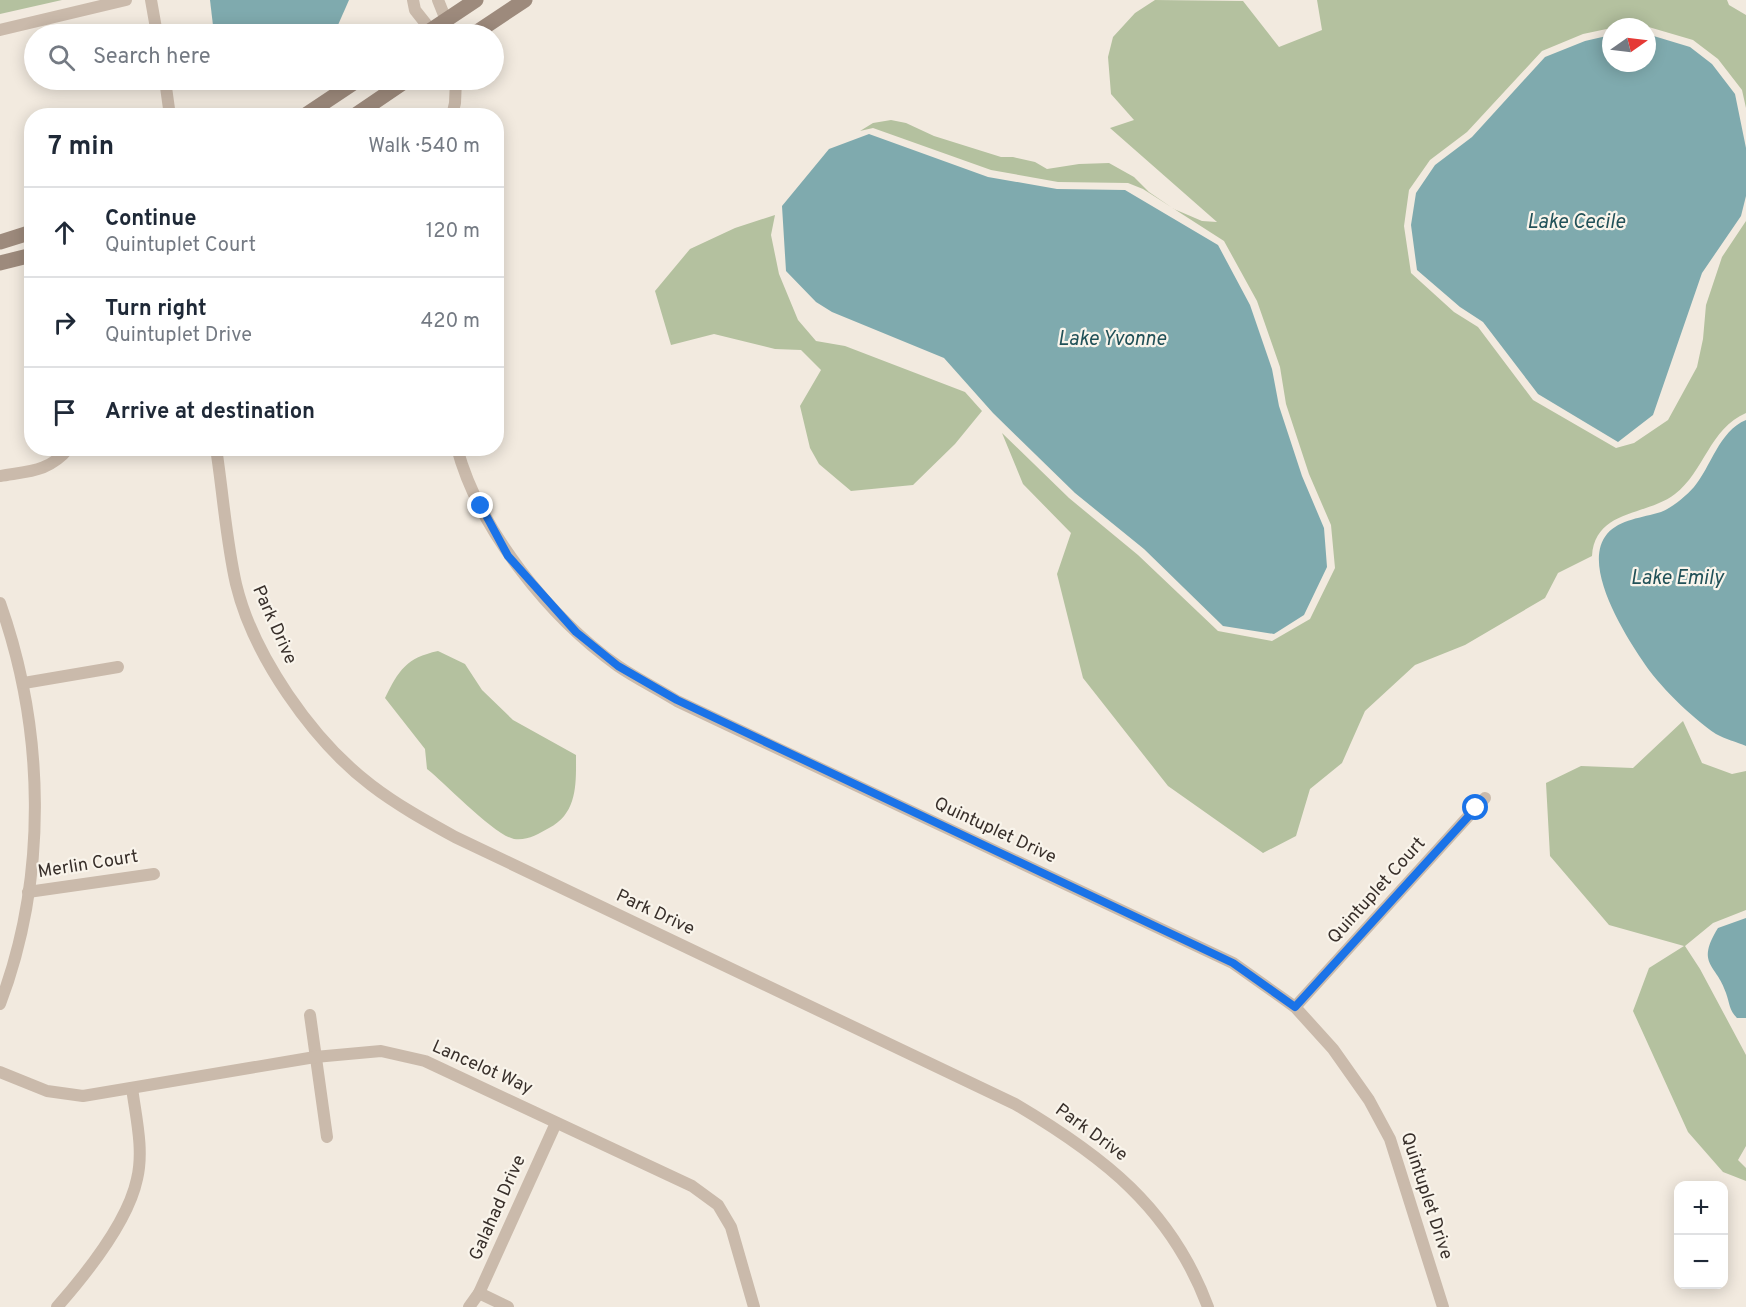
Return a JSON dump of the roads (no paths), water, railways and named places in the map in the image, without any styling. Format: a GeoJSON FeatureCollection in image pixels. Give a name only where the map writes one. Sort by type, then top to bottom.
{"type":"FeatureCollection","features":[{"type":"Feature","properties":{"kind":"street"},"geometry":{"type":"LineString","coordinates":[[25,24],[126,0]]}},
{"type":"Feature","properties":{"kind":"street"},"geometry":{"type":"LineString","coordinates":[[151,0],[155,24]]}},
{"type":"Feature","properties":{"kind":"street"},"geometry":{"type":"LineString","coordinates":[[413,0],[415,10],[424,24]]}},
{"type":"Feature","properties":{"kind":"street"},"geometry":{"type":"LineString","coordinates":[[438,0],[446,24]]}},
{"type":"Feature","properties":{"kind":"street"},"geometry":{"type":"LineString","coordinates":[[450,24],[476,0]]}},
{"type":"Feature","properties":{"kind":"street"},"geometry":{"type":"LineString","coordinates":[[489,24],[525,0]]}},
{"type":"Feature","properties":{"kind":"street"},"geometry":{"type":"LineString","coordinates":[[0,30],[24,24]]}},
{"type":"Feature","properties":{"kind":"street"},"geometry":{"type":"LineString","coordinates":[[166,90],[169,108]]}},
{"type":"Feature","properties":{"kind":"street"},"geometry":{"type":"LineString","coordinates":[[316,108],[343,90]]}},
{"type":"Feature","properties":{"kind":"street"},"geometry":{"type":"LineString","coordinates":[[366,108],[392,90]]}},
{"type":"Feature","properties":{"kind":"street"},"geometry":{"type":"LineString","coordinates":[[454,108],[456,90]]}},
{"type":"Feature","properties":{"kind":"street"},"geometry":{"type":"LineString","coordinates":[[0,242],[24,234]]}},
{"type":"Feature","properties":{"kind":"street"},"geometry":{"type":"LineString","coordinates":[[0,263],[24,257]]}},
{"type":"Feature","properties":{"kind":"street"},"geometry":{"type":"LineString","coordinates":[[0,476],[41,469],[58,462],[63,456]]}},
{"type":"Feature","properties":{"kind":"street","name":"Park Drive"},"geometry":{"type":"LineString","coordinates":[[217,456],[236,584],[256,639],[284,688],[329,747],[369,783],[404,808],[455,837],[1015,1104],[1057,1129],[1095,1155],[1129,1183],[1157,1214],[1184,1253],[1208,1307]]}},
{"type":"Feature","properties":{"kind":"street","name":"Quintuplet Drive"},"geometry":{"type":"LineString","coordinates":[[460,456],[481,506],[508,556],[576,632],[618,666],[677,700],[1233,963],[1295,1007],[1333,1049],[1369,1100],[1390,1140],[1443,1307]]}},
{"type":"Feature","properties":{"kind":"street"},"geometry":{"type":"LineString","coordinates":[[0,603],[24,683],[33,747],[34,813],[28,892],[12,973],[0,1004]]}},
{"type":"Feature","properties":{"kind":"street"},"geometry":{"type":"LineString","coordinates":[[24,683],[118,667]]}},
{"type":"Feature","properties":{"kind":"street","name":"Quintuplet Court"},"geometry":{"type":"LineString","coordinates":[[1295,1007],[1485,798]]}},
{"type":"Feature","properties":{"kind":"street","name":"Merlin Court"},"geometry":{"type":"LineString","coordinates":[[28,892],[154,874]]}},
{"type":"Feature","properties":{"kind":"street"},"geometry":{"type":"LineString","coordinates":[[310,1015],[327,1137]]}},
{"type":"Feature","properties":{"kind":"street","name":"Lancelot Way"},"geometry":{"type":"LineString","coordinates":[[0,1072],[47,1091],[83,1096],[315,1057],[381,1051],[424,1061],[692,1186],[718,1205],[731,1227],[754,1307]]}},
{"type":"Feature","properties":{"kind":"street"},"geometry":{"type":"LineString","coordinates":[[57,1307],[82,1278],[124,1213],[137,1180],[140,1149],[132,1088]]}},
{"type":"Feature","properties":{"kind":"street","name":"Galahad Drive"},"geometry":{"type":"LineString","coordinates":[[470,1307],[479,1293],[556,1122]]}},
{"type":"Feature","properties":{"kind":"street"},"geometry":{"type":"LineString","coordinates":[[479,1293],[507,1307]]}},
{"type":"Feature","properties":{"kind":"water"},"geometry":{"type":"Polygon","coordinates":[[[210,0],[349,0],[338,24],[213,24],[210,0]]]}},
{"type":"Feature","properties":{"kind":"water","name":"Lake Cecile"},"geometry":{"type":"Polygon","coordinates":[[[1602,37],[1602,72],[1656,72],[1656,37],[1690,47],[1712,64],[1735,94],[1746,148],[1746,196],[1741,216],[1702,273],[1653,415],[1618,442],[1538,394],[1483,322],[1460,307],[1417,270],[1411,225],[1416,193],[1435,165],[1472,137],[1545,57],[1585,41],[1602,37]]]}},
{"type":"Feature","properties":{"kind":"water","name":"Lake Yvonne"},"geometry":{"type":"Polygon","coordinates":[[[869,134],[988,177],[1057,189],[1125,190],[1218,245],[1250,305],[1272,369],[1279,406],[1302,476],[1324,528],[1327,567],[1304,615],[1274,634],[1223,626],[1144,549],[1075,493],[993,413],[944,358],[832,312],[816,302],[786,271],[782,206],[829,149],[869,134]]]}},
{"type":"Feature","properties":{"kind":"water","name":"Lake Emily"},"geometry":{"type":"Polygon","coordinates":[[[1746,420],[1746,746],[1720,736],[1706,727],[1657,680],[1634,648],[1616,616],[1602,580],[1599,563],[1600,547],[1612,529],[1625,522],[1661,512],[1679,501],[1700,479],[1729,432],[1746,420]]]}},
{"type":"Feature","properties":{"kind":"water"},"geometry":{"type":"Polygon","coordinates":[[[1746,918],[1746,1018],[1737,1018],[1731,1009],[1722,983],[1710,964],[1708,950],[1718,928],[1746,918]]]}}]}
